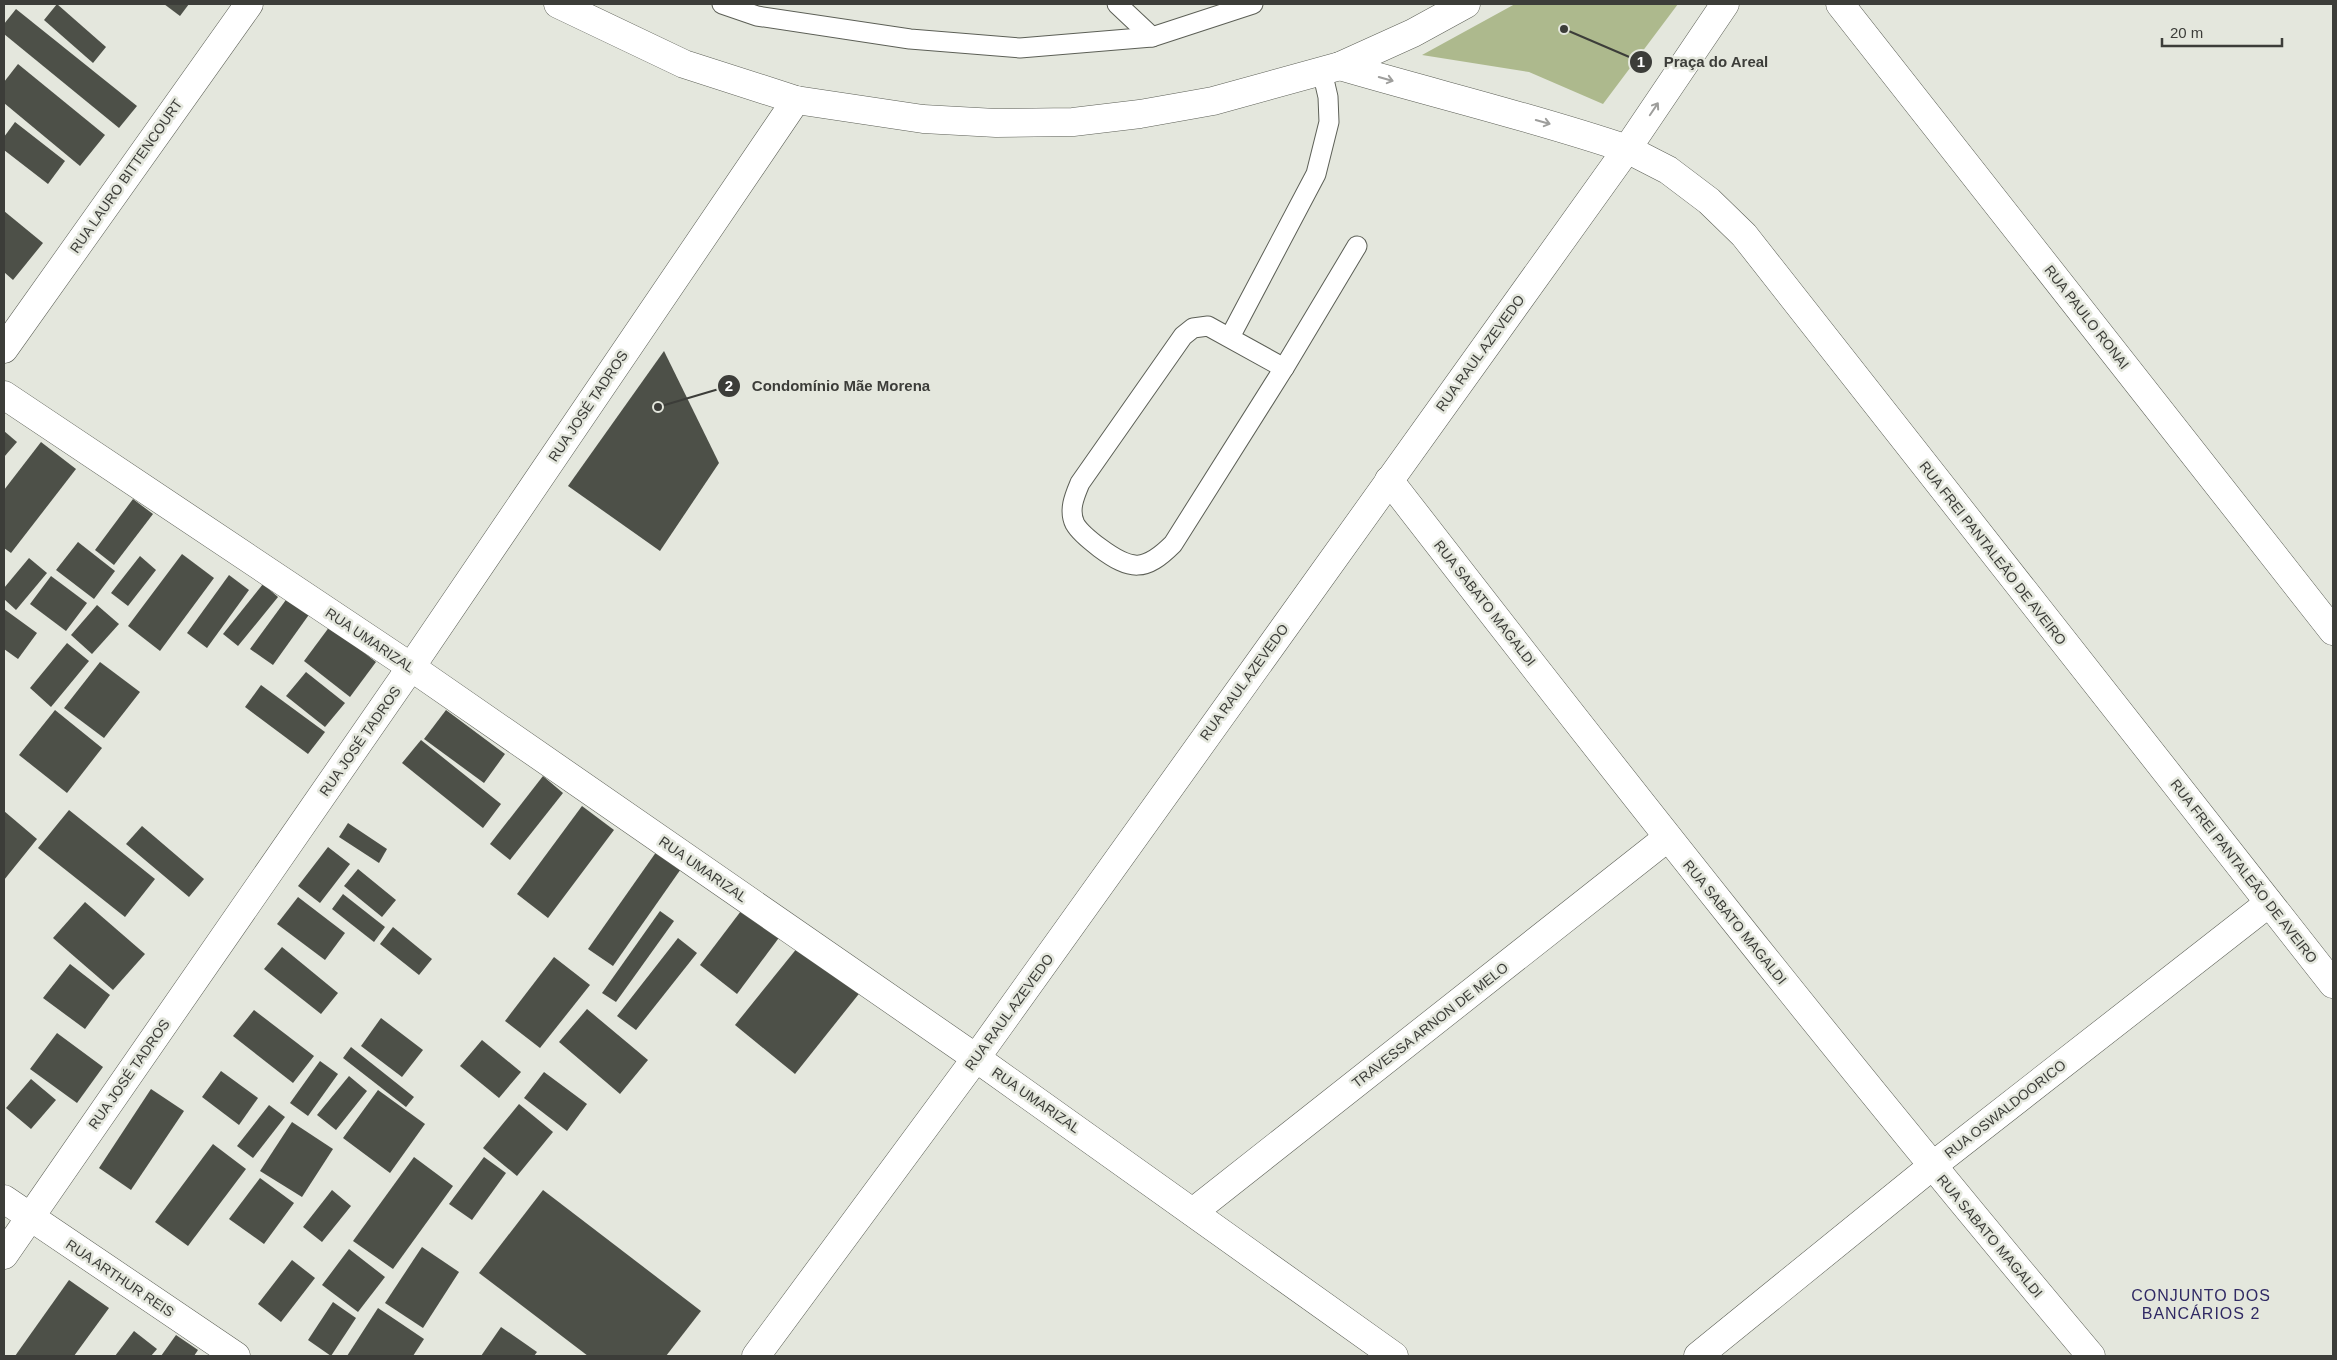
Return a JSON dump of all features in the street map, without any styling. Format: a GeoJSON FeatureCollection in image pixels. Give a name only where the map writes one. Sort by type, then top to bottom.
{"type":"FeatureCollection","features":[{"type":"Feature","properties":{"kind":"street","name":"RUA LAURO BITTENCOURT"},"geometry":{"type":"LineString","coordinates":[[4,349],[250,4]]}},
{"type":"Feature","properties":{"kind":"street"},"geometry":{"type":"LineString","coordinates":[[558,4],[684,64],[796,100],[923,119],[996,123],[1073,122],[1140,114],[1213,101],[1331,68],[1413,33],[1466,4]]}},
{"type":"Feature","properties":{"kind":"street","name":"RUA RAUL AZEVEDO"},"geometry":{"type":"LineString","coordinates":[[756,1356],[976,1058],[1627,149],[1725,4]]}},
{"type":"Feature","properties":{"kind":"street","name":"RUA PAULO RONAI"},"geometry":{"type":"LineString","coordinates":[[1840,4],[2333,631]]}},
{"type":"Feature","properties":{"kind":"street","name":"RUA FREI PANTALEÃO DE AVEIRO"},"geometry":{"type":"LineString","coordinates":[[1331,68],[1521,116],[1627,149],[1668,170],[1709,201],[1744,235],[2333,984]]}},
{"type":"Feature","properties":{"kind":"street","name":"RUA JOSÉ TADROS"},"geometry":{"type":"LineString","coordinates":[[4,1255],[411,667],[796,100]]}},
{"type":"Feature","properties":{"kind":"street","name":"RUA UMARIZAL"},"geometry":{"type":"LineString","coordinates":[[4,395],[411,667],[976,1058],[1394,1356]]}},
{"type":"Feature","properties":{"kind":"street","name":"RUA SABATO MAGALDI"},"geometry":{"type":"LineString","coordinates":[[1389,480],[1666,838],[1931,1166],[2091,1356]]}},
{"type":"Feature","properties":{"kind":"street","name":"TRAVESSA ARNON DE MELO"},"geometry":{"type":"LineString","coordinates":[[1193,1212],[1666,838]]}},
{"type":"Feature","properties":{"kind":"street","name":"RUA OSWALDOORICO"},"geometry":{"type":"LineString","coordinates":[[1698,1356],[1931,1166],[2269,903]]}},
{"type":"Feature","properties":{"kind":"street","name":"RUA ARTHUR REIS"},"geometry":{"type":"LineString","coordinates":[[4,1199],[236,1356]]}},
{"type":"Feature","properties":{"kind":"lane"},"geometry":{"type":"LineString","coordinates":[[722,4],[763,10],[910,39],[1020,48],[1152,37],[1253,4]]}},
{"type":"Feature","properties":{"kind":"lane"},"geometry":{"type":"LineString","coordinates":[[1117,4],[1152,37]]}},
{"type":"Feature","properties":{"kind":"lane"},"geometry":{"type":"LineString","coordinates":[[1230,337],[1316,174],[1329,122],[1328,97],[1331,68]]}},
{"type":"Feature","properties":{"kind":"lane"},"geometry":{"type":"LineString","coordinates":[[1284,368],[1208,326],[1194,328],[1183,336],[1080,482],[1072,503],[1075,523],[1089,540],[1120,563],[1140,566],[1160,558],[1173,544],[1284,368],[1358,246]]}},
{"type":"Feature","properties":{"kind":"green space"},"geometry":{"type":"Polygon","coordinates":[[[1515,4],[1678,4],[1603,104],[1529,72],[1422,55],[1515,4]]]}},
{"type":"Feature","properties":{"kind":"building"},"geometry":{"type":"Polygon","coordinates":[[[57,4],[106,47],[93,63],[44,20],[57,4]]]}},
{"type":"Feature","properties":{"kind":"building"},"geometry":{"type":"Polygon","coordinates":[[[164,4],[189,4],[180,16],[164,4]]]}},
{"type":"Feature","properties":{"kind":"building"},"geometry":{"type":"Polygon","coordinates":[[[16,9],[137,106],[119,128],[4,34],[4,24],[16,9]]]}},
{"type":"Feature","properties":{"kind":"building"},"geometry":{"type":"Polygon","coordinates":[[[18,64],[105,135],[80,166],[4,103],[4,82],[18,64]]]}},
{"type":"Feature","properties":{"kind":"building"},"geometry":{"type":"Polygon","coordinates":[[[15,122],[65,161],[48,184],[4,150],[4,137],[15,122]]]}},
{"type":"Feature","properties":{"kind":"building"},"geometry":{"type":"Polygon","coordinates":[[[4,211],[43,243],[13,280],[4,272],[4,211]]]}},
{"type":"Feature","properties":{"kind":"building"},"geometry":{"type":"Polygon","coordinates":[[[664,351],[719,463],[660,551],[568,486],[664,351]]]}},
{"type":"Feature","properties":{"kind":"building"},"geometry":{"type":"Polygon","coordinates":[[[4,431],[17,442],[4,457],[4,431]]]}},
{"type":"Feature","properties":{"kind":"building"},"geometry":{"type":"Polygon","coordinates":[[[41,442],[76,469],[11,553],[4,548],[4,490],[41,442]]]}},
{"type":"Feature","properties":{"kind":"building"},"geometry":{"type":"Polygon","coordinates":[[[133,499],[153,514],[114,565],[95,550],[133,499]]]}},
{"type":"Feature","properties":{"kind":"building"},"geometry":{"type":"Polygon","coordinates":[[[78,542],[115,571],[94,599],[56,570],[78,542]]]}},
{"type":"Feature","properties":{"kind":"building"},"geometry":{"type":"Polygon","coordinates":[[[182,554],[214,578],[160,651],[128,626],[182,554]]]}},
{"type":"Feature","properties":{"kind":"building"},"geometry":{"type":"Polygon","coordinates":[[[140,556],[156,570],[128,606],[111,593],[140,556]]]}},
{"type":"Feature","properties":{"kind":"building"},"geometry":{"type":"Polygon","coordinates":[[[29,558],[47,573],[16,610],[4,599],[4,588],[29,558]]]}},
{"type":"Feature","properties":{"kind":"building"},"geometry":{"type":"Polygon","coordinates":[[[229,575],[249,590],[207,648],[187,633],[229,575]]]}},
{"type":"Feature","properties":{"kind":"building"},"geometry":{"type":"Polygon","coordinates":[[[51,576],[87,603],[66,631],[30,604],[51,576]]]}},
{"type":"Feature","properties":{"kind":"building"},"geometry":{"type":"Polygon","coordinates":[[[263,584],[278,597],[238,646],[223,634],[263,584]]]}},
{"type":"Feature","properties":{"kind":"building"},"geometry":{"type":"Polygon","coordinates":[[[291,593],[313,609],[273,665],[250,649],[291,593]]]}},
{"type":"Feature","properties":{"kind":"building"},"geometry":{"type":"Polygon","coordinates":[[[97,605],[119,624],[92,654],[71,635],[97,605]]]}},
{"type":"Feature","properties":{"kind":"building"},"geometry":{"type":"Polygon","coordinates":[[[4,609],[37,633],[18,659],[4,649],[4,609]]]}},
{"type":"Feature","properties":{"kind":"building"},"geometry":{"type":"Polygon","coordinates":[[[330,626],[376,662],[350,697],[304,661],[330,626]]]}},
{"type":"Feature","properties":{"kind":"building"},"geometry":{"type":"Polygon","coordinates":[[[67,643],[89,661],[51,707],[30,688],[67,643]]]}},
{"type":"Feature","properties":{"kind":"building"},"geometry":{"type":"Polygon","coordinates":[[[100,662],[140,692],[104,738],[64,708],[100,662]]]}},
{"type":"Feature","properties":{"kind":"building"},"geometry":{"type":"Polygon","coordinates":[[[306,672],[345,703],[325,727],[286,696],[306,672]]]}},
{"type":"Feature","properties":{"kind":"building"},"geometry":{"type":"Polygon","coordinates":[[[261,685],[325,732],[308,754],[245,707],[261,685]]]}},
{"type":"Feature","properties":{"kind":"building"},"geometry":{"type":"Polygon","coordinates":[[[55,710],[102,748],[67,793],[19,755],[55,710]]]}},
{"type":"Feature","properties":{"kind":"building"},"geometry":{"type":"Polygon","coordinates":[[[446,710],[505,754],[484,783],[424,739],[446,710]]]}},
{"type":"Feature","properties":{"kind":"building"},"geometry":{"type":"Polygon","coordinates":[[[421,740],[501,804],[483,828],[402,763],[421,740]]]}},
{"type":"Feature","properties":{"kind":"building"},"geometry":{"type":"Polygon","coordinates":[[[543,776],[563,793],[510,860],[490,844],[543,776]]]}},
{"type":"Feature","properties":{"kind":"building"},"geometry":{"type":"Polygon","coordinates":[[[582,806],[614,830],[548,918],[517,894],[582,806]]]}},
{"type":"Feature","properties":{"kind":"building"},"geometry":{"type":"Polygon","coordinates":[[[69,810],[155,879],[125,917],[38,848],[69,810]]]}},
{"type":"Feature","properties":{"kind":"building"},"geometry":{"type":"Polygon","coordinates":[[[4,811],[37,839],[4,880],[4,811]]]}},
{"type":"Feature","properties":{"kind":"building"},"geometry":{"type":"Polygon","coordinates":[[[348,823],[387,849],[379,863],[339,837],[348,823]]]}},
{"type":"Feature","properties":{"kind":"building"},"geometry":{"type":"Polygon","coordinates":[[[142,826],[204,879],[189,897],[126,844],[142,826]]]}},
{"type":"Feature","properties":{"kind":"building"},"geometry":{"type":"Polygon","coordinates":[[[328,847],[350,864],[320,903],[298,886],[328,847]]]}},
{"type":"Feature","properties":{"kind":"building"},"geometry":{"type":"Polygon","coordinates":[[[659,848],[683,866],[613,966],[588,949],[659,848]]]}},
{"type":"Feature","properties":{"kind":"building"},"geometry":{"type":"Polygon","coordinates":[[[358,869],[396,900],[382,917],[344,886],[358,869]]]}},
{"type":"Feature","properties":{"kind":"building"},"geometry":{"type":"Polygon","coordinates":[[[343,894],[385,927],[374,942],[332,909],[343,894]]]}},
{"type":"Feature","properties":{"kind":"building"},"geometry":{"type":"Polygon","coordinates":[[[298,897],[345,933],[325,960],[277,924],[298,897]]]}},
{"type":"Feature","properties":{"kind":"building"},"geometry":{"type":"Polygon","coordinates":[[[85,902],[145,954],[113,990],[53,938],[85,902]]]}},
{"type":"Feature","properties":{"kind":"building"},"geometry":{"type":"Polygon","coordinates":[[[744,907],[781,935],[737,994],[700,965],[744,907]]]}},
{"type":"Feature","properties":{"kind":"building"},"geometry":{"type":"Polygon","coordinates":[[[660,911],[674,921],[616,1002],[602,993],[660,911]]]}},
{"type":"Feature","properties":{"kind":"building"},"geometry":{"type":"Polygon","coordinates":[[[393,927],[432,959],[419,975],[380,944],[393,927]]]}},
{"type":"Feature","properties":{"kind":"building"},"geometry":{"type":"Polygon","coordinates":[[[678,938],[697,953],[636,1030],[617,1016],[678,938]]]}},
{"type":"Feature","properties":{"kind":"building"},"geometry":{"type":"Polygon","coordinates":[[[802,942],[862,990],[795,1074],[735,1025],[802,942]]]}},
{"type":"Feature","properties":{"kind":"building"},"geometry":{"type":"Polygon","coordinates":[[[282,947],[338,993],[321,1014],[264,969],[282,947]]]}},
{"type":"Feature","properties":{"kind":"building"},"geometry":{"type":"Polygon","coordinates":[[[554,957],[590,985],[540,1048],[505,1021],[554,957]]]}},
{"type":"Feature","properties":{"kind":"building"},"geometry":{"type":"Polygon","coordinates":[[[70,964],[110,995],[85,1029],[43,998],[70,964]]]}},
{"type":"Feature","properties":{"kind":"building"},"geometry":{"type":"Polygon","coordinates":[[[587,1009],[648,1060],[620,1094],[559,1042],[587,1009]]]}},
{"type":"Feature","properties":{"kind":"building"},"geometry":{"type":"Polygon","coordinates":[[[254,1010],[314,1056],[293,1083],[233,1036],[254,1010]]]}},
{"type":"Feature","properties":{"kind":"building"},"geometry":{"type":"Polygon","coordinates":[[[381,1018],[423,1050],[402,1077],[361,1046],[381,1018]]]}},
{"type":"Feature","properties":{"kind":"building"},"geometry":{"type":"Polygon","coordinates":[[[57,1033],[103,1067],[77,1103],[30,1069],[57,1033]]]}},
{"type":"Feature","properties":{"kind":"building"},"geometry":{"type":"Polygon","coordinates":[[[482,1040],[521,1072],[499,1098],[460,1066],[482,1040]]]}},
{"type":"Feature","properties":{"kind":"building"},"geometry":{"type":"Polygon","coordinates":[[[351,1047],[414,1097],[406,1107],[343,1058],[351,1047]]]}},
{"type":"Feature","properties":{"kind":"building"},"geometry":{"type":"Polygon","coordinates":[[[320,1061],[338,1074],[308,1116],[290,1103],[320,1061]]]}},
{"type":"Feature","properties":{"kind":"building"},"geometry":{"type":"Polygon","coordinates":[[[221,1071],[258,1098],[239,1125],[202,1097],[221,1071]]]}},
{"type":"Feature","properties":{"kind":"building"},"geometry":{"type":"Polygon","coordinates":[[[544,1072],[587,1104],[567,1131],[524,1098],[544,1072]]]}},
{"type":"Feature","properties":{"kind":"building"},"geometry":{"type":"Polygon","coordinates":[[[349,1076],[367,1091],[336,1130],[317,1115],[349,1076]]]}},
{"type":"Feature","properties":{"kind":"building"},"geometry":{"type":"Polygon","coordinates":[[[31,1079],[56,1100],[31,1129],[6,1108],[31,1079]]]}},
{"type":"Feature","properties":{"kind":"building"},"geometry":{"type":"Polygon","coordinates":[[[151,1089],[184,1111],[131,1190],[99,1168],[151,1089]]]}},
{"type":"Feature","properties":{"kind":"building"},"geometry":{"type":"Polygon","coordinates":[[[378,1090],[425,1124],[390,1173],[343,1138],[378,1090]]]}},
{"type":"Feature","properties":{"kind":"building"},"geometry":{"type":"Polygon","coordinates":[[[519,1104],[553,1132],[517,1176],[483,1148],[519,1104]]]}},
{"type":"Feature","properties":{"kind":"building"},"geometry":{"type":"Polygon","coordinates":[[[269,1105],[285,1117],[253,1158],[237,1146],[269,1105]]]}},
{"type":"Feature","properties":{"kind":"building"},"geometry":{"type":"Polygon","coordinates":[[[292,1122],[333,1149],[302,1197],[260,1171],[292,1122]]]}},
{"type":"Feature","properties":{"kind":"building"},"geometry":{"type":"Polygon","coordinates":[[[213,1144],[246,1169],[188,1246],[155,1222],[213,1144]]]}},
{"type":"Feature","properties":{"kind":"building"},"geometry":{"type":"Polygon","coordinates":[[[414,1157],[453,1186],[393,1269],[353,1241],[414,1157]]]}},
{"type":"Feature","properties":{"kind":"building"},"geometry":{"type":"Polygon","coordinates":[[[484,1157],[506,1173],[472,1220],[449,1204],[484,1157]]]}},
{"type":"Feature","properties":{"kind":"building"},"geometry":{"type":"Polygon","coordinates":[[[260,1178],[294,1203],[264,1244],[229,1219],[260,1178]]]}},
{"type":"Feature","properties":{"kind":"building"},"geometry":{"type":"Polygon","coordinates":[[[332,1190],[351,1206],[322,1242],[303,1227],[332,1190]]]}},
{"type":"Feature","properties":{"kind":"building"},"geometry":{"type":"Polygon","coordinates":[[[543,1190],[701,1311],[666,1356],[588,1356],[479,1273],[543,1190]]]}},
{"type":"Feature","properties":{"kind":"building"},"geometry":{"type":"Polygon","coordinates":[[[422,1247],[459,1272],[423,1328],[385,1303],[422,1247]]]}},
{"type":"Feature","properties":{"kind":"building"},"geometry":{"type":"Polygon","coordinates":[[[349,1249],[385,1277],[358,1312],[322,1285],[349,1249]]]}},
{"type":"Feature","properties":{"kind":"building"},"geometry":{"type":"Polygon","coordinates":[[[292,1260],[315,1278],[281,1322],[258,1304],[292,1260]]]}},
{"type":"Feature","properties":{"kind":"building"},"geometry":{"type":"Polygon","coordinates":[[[69,1280],[109,1308],[74,1356],[15,1356],[69,1280]]]}},
{"type":"Feature","properties":{"kind":"building"},"geometry":{"type":"Polygon","coordinates":[[[333,1302],[356,1318],[331,1356],[308,1340],[333,1302]]]}},
{"type":"Feature","properties":{"kind":"building"},"geometry":{"type":"Polygon","coordinates":[[[378,1308],[424,1339],[413,1356],[347,1356],[378,1308]]]}},
{"type":"Feature","properties":{"kind":"building"},"geometry":{"type":"Polygon","coordinates":[[[501,1327],[537,1352],[534,1356],[481,1356],[501,1327]]]}},
{"type":"Feature","properties":{"kind":"building"},"geometry":{"type":"Polygon","coordinates":[[[134,1331],[157,1349],[151,1356],[115,1356],[134,1331]]]}},
{"type":"Feature","properties":{"kind":"building"},"geometry":{"type":"Polygon","coordinates":[[[176,1335],[198,1350],[194,1356],[161,1356],[176,1335]]]}},
{"type":"Feature","properties":{"kind":"place","name":"Praça do Areal"},"geometry":{"type":"Point","coordinates":[1564,29]}},
{"type":"Feature","properties":{"kind":"place","name":"Condomínio Mãe Morena"},"geometry":{"type":"Point","coordinates":[658,407]}},
{"type":"Feature","properties":{"kind":"district","name":"CONJUNTO DOS BANCÁRIOS 2"},"geometry":{"type":"Point","coordinates":[2201,1304]}}]}
